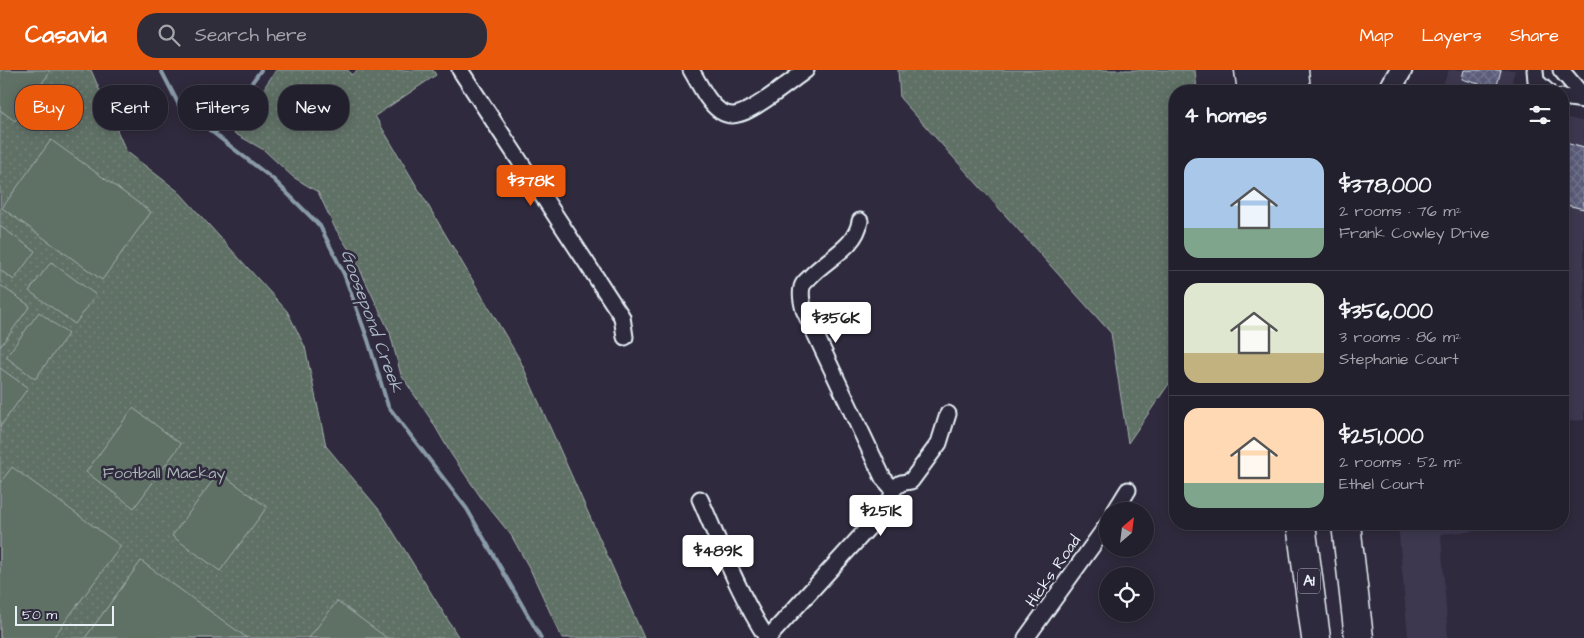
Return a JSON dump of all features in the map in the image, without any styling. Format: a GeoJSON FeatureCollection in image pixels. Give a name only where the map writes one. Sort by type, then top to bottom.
{"type":"FeatureCollection","features":[{"type":"Feature","properties":{"kind":"highway"},"geometry":{"type":"LineString","coordinates":[[1249,70],[1251,85]]}},
{"type":"Feature","properties":{"kind":"highway"},"geometry":{"type":"LineString","coordinates":[[1272,70],[1273,85]]}},
{"type":"Feature","properties":{"kind":"highway"},"geometry":{"type":"LineString","coordinates":[[1294,70],[1295,85]]}},
{"type":"Feature","properties":{"kind":"highway","name":"A1"},"geometry":{"type":"LineString","coordinates":[[1302,530],[1318,638]]}},
{"type":"Feature","properties":{"kind":"highway"},"geometry":{"type":"LineString","coordinates":[[1318,638],[1322,560],[1320,530]]}},
{"type":"Feature","properties":{"kind":"highway"},"geometry":{"type":"LineString","coordinates":[[1347,530],[1359,638]]}},
{"type":"Feature","properties":{"kind":"main road"},"geometry":{"type":"LineString","coordinates":[[1392,85],[1401,70]]}},
{"type":"Feature","properties":{"kind":"main road"},"geometry":{"type":"LineString","coordinates":[[1359,530],[1365,638]]}},
{"type":"Feature","properties":{"kind":"street"},"geometry":{"type":"LineString","coordinates":[[460,70],[622,317],[625,337]]}},
{"type":"Feature","properties":{"kind":"street"},"geometry":{"type":"LineString","coordinates":[[691,70],[713,104],[728,120],[749,109],[806,70]]}},
{"type":"Feature","properties":{"kind":"street"},"geometry":{"type":"LineString","coordinates":[[1535,70],[1536,81],[1540,85]]}},
{"type":"Feature","properties":{"kind":"street"},"geometry":{"type":"LineString","coordinates":[[1561,70],[1584,98]]}},
{"type":"Feature","properties":{"kind":"street"},"geometry":{"type":"LineString","coordinates":[[1569,97],[1584,98]]}},
{"type":"Feature","properties":{"kind":"street"},"geometry":{"type":"LineString","coordinates":[[860,221],[857,234],[802,285],[801,295],[804,310],[883,478],[893,489]]}},
{"type":"Feature","properties":{"kind":"street"},"geometry":{"type":"LineString","coordinates":[[700,499],[740,590],[755,620],[768,638],[890,504],[893,489],[901,483],[911,481],[939,443],[948,414]]}},
{"type":"Feature","properties":{"kind":"street"},"geometry":{"type":"LineString","coordinates":[[1121,502],[1128,490]]}},
{"type":"Feature","properties":{"kind":"street","name":"Hicks Road"},"geometry":{"type":"LineString","coordinates":[[1026,638],[1099,537]]}},
{"type":"Feature","properties":{"kind":"shaded area"},"geometry":{"type":"Polygon","coordinates":[[[1449,70],[1515,70],[1512,80],[1514,85],[1443,85],[1449,70]]]}},
{"type":"Feature","properties":{"kind":"shaded area"},"geometry":{"type":"Polygon","coordinates":[[[1569,118],[1584,122],[1584,420],[1569,421],[1569,118]]]}},
{"type":"Feature","properties":{"kind":"shaded area"},"geometry":{"type":"Polygon","coordinates":[[[1399,530],[1486,530],[1441,534],[1448,638],[1408,638],[1399,530]]]}},
{"type":"Feature","properties":{"kind":"green space","name":"Football Mackay"},"geometry":{"type":"Polygon","coordinates":[[[0,70],[91,70],[97,85],[93,85],[93,130],[117,130],[126,151],[179,192],[287,311],[305,347],[326,446],[381,512],[459,638],[0,638],[0,70]]]}},
{"type":"Feature","properties":{"kind":"green space"},"geometry":{"type":"Polygon","coordinates":[[[0,70],[47,70],[50,72],[41,85],[15,85],[15,121],[0,110],[0,70]]]}},
{"type":"Feature","properties":{"kind":"green space"},"geometry":{"type":"Polygon","coordinates":[[[276,70],[348,70],[351,75],[358,70],[433,70],[436,75],[375,116],[520,360],[644,638],[562,638],[531,571],[511,535],[482,499],[451,454],[432,421],[401,375],[390,333],[355,259],[335,228],[318,192],[293,177],[264,150],[234,133],[236,130],[268,130],[268,85],[266,85],[276,70]]]}},
{"type":"Feature","properties":{"kind":"green space"},"geometry":{"type":"Polygon","coordinates":[[[898,70],[1195,70],[1196,85],[1169,85],[1169,384],[1128,443],[1111,333],[900,98],[898,70]]]}},
{"type":"Feature","properties":{"kind":"green space"},"geometry":{"type":"Polygon","coordinates":[[[51,140],[151,212],[102,280],[2,208],[51,140]]]}},
{"type":"Feature","properties":{"kind":"green space"},"geometry":{"type":"Polygon","coordinates":[[[0,226],[35,251],[14,280],[0,270],[0,226]]]}},
{"type":"Feature","properties":{"kind":"green space"},"geometry":{"type":"Polygon","coordinates":[[[51,262],[96,295],[75,324],[29,291],[51,262]]]}},
{"type":"Feature","properties":{"kind":"green space"},"geometry":{"type":"Polygon","coordinates":[[[0,285],[30,306],[0,347],[0,285]]]}},
{"type":"Feature","properties":{"kind":"green space"},"geometry":{"type":"Polygon","coordinates":[[[39,312],[68,334],[35,379],[6,357],[39,312]]]}},
{"type":"Feature","properties":{"kind":"green space"},"geometry":{"type":"Polygon","coordinates":[[[0,368],[28,388],[0,427],[0,368]]]}},
{"type":"Feature","properties":{"kind":"green space"},"geometry":{"type":"Polygon","coordinates":[[[133,408],[181,444],[134,508],[86,472],[133,408]]]}},
{"type":"Feature","properties":{"kind":"green space"},"geometry":{"type":"Polygon","coordinates":[[[12,467],[121,546],[53,638],[0,638],[0,483],[12,467]]]}},
{"type":"Feature","properties":{"kind":"green space"},"geometry":{"type":"Polygon","coordinates":[[[219,472],[267,507],[220,571],[172,536],[219,472]]]}},
{"type":"Feature","properties":{"kind":"green space"},"geometry":{"type":"Polygon","coordinates":[[[141,561],[247,638],[85,638],[141,561]]]}},
{"type":"Feature","properties":{"kind":"green space"},"geometry":{"type":"Polygon","coordinates":[[[337,601],[387,638],[309,638],[337,601]]]}},
{"type":"Feature","properties":{"kind":"building"},"geometry":{"type":"Polygon","coordinates":[[[1464,70],[1501,70],[1497,85],[1482,85],[1462,79],[1464,70]]]}},
{"type":"Feature","properties":{"kind":"building"},"geometry":{"type":"Polygon","coordinates":[[[1569,144],[1584,148],[1584,209],[1569,206],[1569,144]]]}},
{"type":"Feature","properties":{"kind":"waterway","name":"Goosepond Creek"},"geometry":{"type":"LineString","coordinates":[[161,70],[180,107],[274,180],[320,226],[344,274],[368,340],[388,406],[467,509],[541,638]]}},
{"type":"Feature","properties":{"kind":"waterway"},"geometry":{"type":"LineString","coordinates":[[215,133],[261,70]]}}]}
